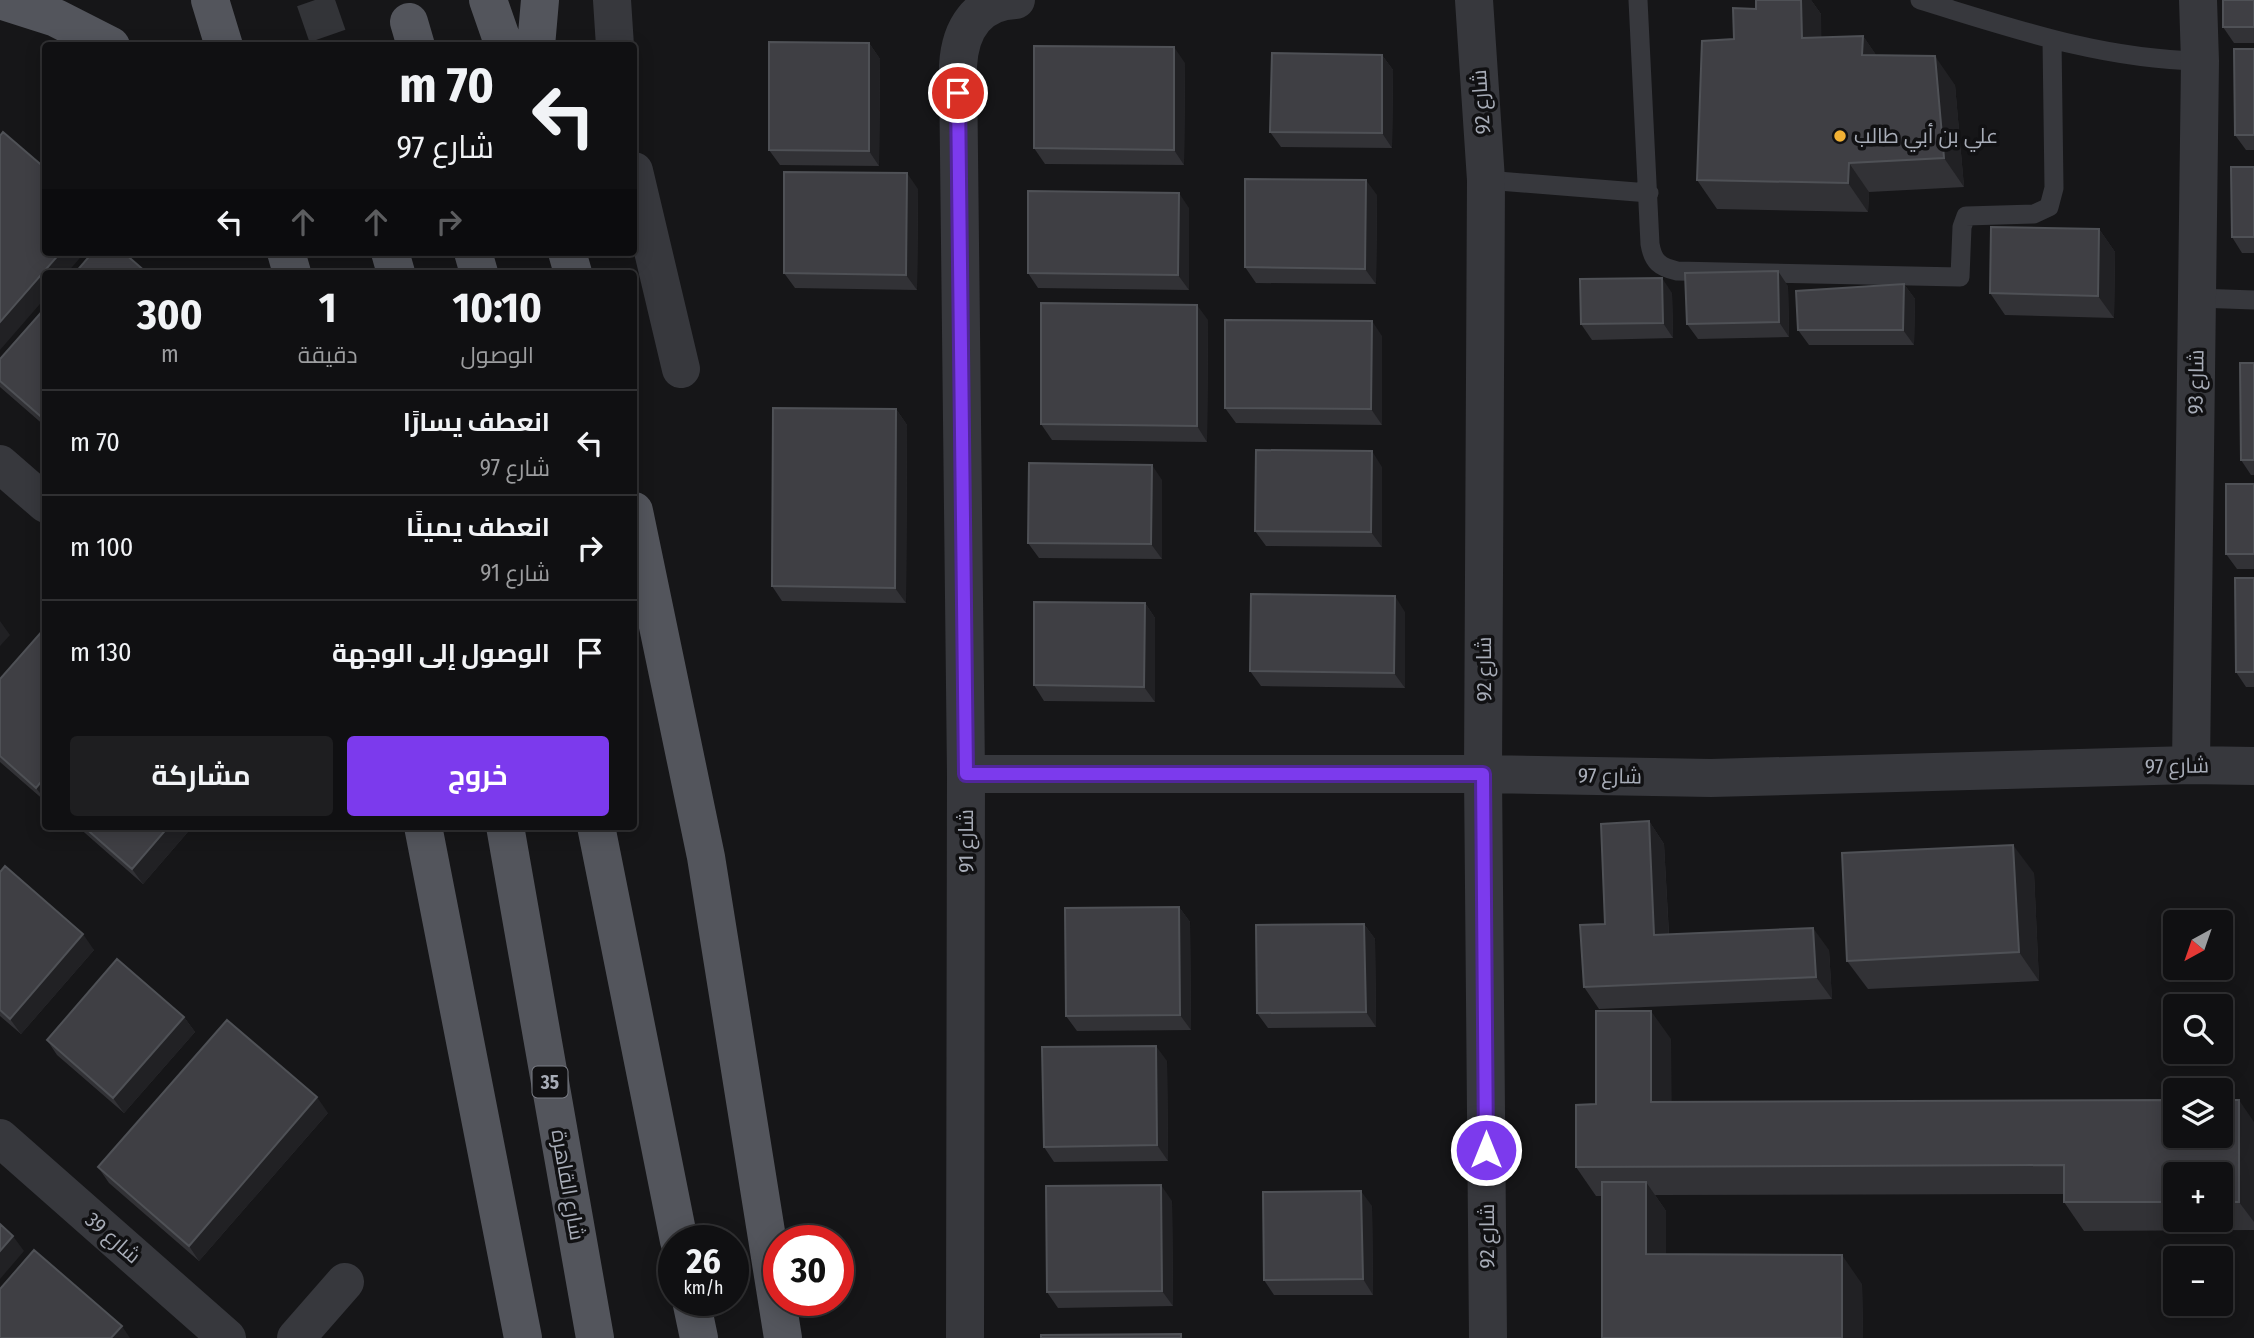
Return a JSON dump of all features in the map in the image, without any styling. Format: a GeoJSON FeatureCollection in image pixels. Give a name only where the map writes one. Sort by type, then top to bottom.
{"type":"FeatureCollection","features":[{"type":"Feature","properties":{"kind":"main road"},"geometry":{"type":"LineString","coordinates":[[0,0],[55,18],[103,42]]}},
{"type":"Feature","properties":{"kind":"main road"},"geometry":{"type":"LineString","coordinates":[[210,0],[223,42]]}},
{"type":"Feature","properties":{"kind":"main road"},"geometry":{"type":"LineString","coordinates":[[488,0],[503,42]]}},
{"type":"Feature","properties":{"kind":"main road"},"geometry":{"type":"LineString","coordinates":[[536,42],[540,0]]}},
{"type":"Feature","properties":{"kind":"main road"},"geometry":{"type":"LineString","coordinates":[[637,525],[706,857],[783,1338]]}},
{"type":"Feature","properties":{"kind":"main road"},"geometry":{"type":"LineString","coordinates":[[424,830],[523,1338]]}},
{"type":"Feature","properties":{"kind":"main road","name":"شارع القاهرة"},"geometry":{"type":"LineString","coordinates":[[506,830],[595,1338]]}},
{"type":"Feature","properties":{"kind":"main road"},"geometry":{"type":"LineString","coordinates":[[597,830],[676,1225]]}},
{"type":"Feature","properties":{"kind":"main road"},"geometry":{"type":"LineString","coordinates":[[694,1316],[699,1338]]}},
{"type":"Feature","properties":{"kind":"street"},"geometry":{"type":"LineString","coordinates":[[612,0],[615,42]]}},
{"type":"Feature","properties":{"kind":"street","name":"شارع 91"},"geometry":{"type":"LineString","coordinates":[[965,1338],[966,774],[958,58],[962,39],[977,15],[998,1],[1016,0]]}},
{"type":"Feature","properties":{"kind":"street","name":"شارع 92"},"geometry":{"type":"LineString","coordinates":[[1474,0],[1486,180],[1483,774],[1488,1338]]}},
{"type":"Feature","properties":{"kind":"street","name":"شارع 93"},"geometry":{"type":"LineString","coordinates":[[2191,765],[2200,61],[2198,0]]}},
{"type":"Feature","properties":{"kind":"street"},"geometry":{"type":"LineString","coordinates":[[637,184],[681,369]]}},
{"type":"Feature","properties":{"kind":"street"},"geometry":{"type":"LineString","coordinates":[[0,464],[42,501]]}},
{"type":"Feature","properties":{"kind":"street","name":"شارع 97"},"geometry":{"type":"LineString","coordinates":[[966,774],[1483,774],[1711,778],[2191,765],[2254,766]]}},
{"type":"Feature","properties":{"kind":"street","name":"شارع 39"},"geometry":{"type":"LineString","coordinates":[[0,1138],[227,1338]]}},
{"type":"Feature","properties":{"kind":"street"},"geometry":{"type":"LineString","coordinates":[[296,1338],[345,1282]]}},
{"type":"Feature","properties":{"kind":"lane"},"geometry":{"type":"LineString","coordinates":[[1639,0],[1652,256],[1658,264],[1677,271],[1960,277],[1962,227],[1966,216],[2034,214],[2049,207],[2054,188],[2052,40]]}},
{"type":"Feature","properties":{"kind":"lane"},"geometry":{"type":"LineString","coordinates":[[1920,0],[2052,40],[2122,55],[2158,60],[2200,61]]}},
{"type":"Feature","properties":{"kind":"lane"},"geometry":{"type":"LineString","coordinates":[[1486,180],[1649,193]]}},
{"type":"Feature","properties":{"kind":"lane"},"geometry":{"type":"LineString","coordinates":[[2197,298],[2254,300]]}},
{"type":"Feature","properties":{"kind":"building","name":"علي بن أبي طالب"},"geometry":{"type":"Polygon","coordinates":[[[1756,0],[1801,0],[1802,38],[1863,36],[1862,55],[1935,56],[1944,158],[1849,163],[1848,183],[1697,180],[1702,41],[1734,39],[1733,8],[1756,9],[1756,0]]]}},
{"type":"Feature","properties":{"kind":"building"},"geometry":{"type":"Polygon","coordinates":[[[2223,0],[2254,0],[2254,27],[2223,27],[2223,0]]]}},
{"type":"Feature","properties":{"kind":"building"},"geometry":{"type":"Polygon","coordinates":[[[769,42],[869,43],[869,151],[769,150],[769,42]]]}},
{"type":"Feature","properties":{"kind":"building"},"geometry":{"type":"Polygon","coordinates":[[[1034,46],[1174,47],[1174,150],[1034,148],[1034,46]]]}},
{"type":"Feature","properties":{"kind":"building"},"geometry":{"type":"Polygon","coordinates":[[[2234,49],[2254,49],[2254,135],[2235,135],[2234,49]]]}},
{"type":"Feature","properties":{"kind":"building"},"geometry":{"type":"Polygon","coordinates":[[[1272,53],[1382,55],[1382,133],[1270,132],[1272,53]]]}},
{"type":"Feature","properties":{"kind":"building"},"geometry":{"type":"Polygon","coordinates":[[[3,132],[42,166],[42,256],[58,256],[45,270],[42,270],[42,274],[0,322],[0,136],[3,132]]]}},
{"type":"Feature","properties":{"kind":"building"},"geometry":{"type":"Polygon","coordinates":[[[2231,167],[2254,167],[2254,237],[2232,237],[2231,167]]]}},
{"type":"Feature","properties":{"kind":"building"},"geometry":{"type":"Polygon","coordinates":[[[784,172],[907,173],[906,275],[784,273],[784,172]]]}},
{"type":"Feature","properties":{"kind":"building"},"geometry":{"type":"Polygon","coordinates":[[[1245,179],[1366,180],[1365,269],[1245,267],[1245,179]]]}},
{"type":"Feature","properties":{"kind":"building"},"geometry":{"type":"Polygon","coordinates":[[[1028,191],[1179,193],[1178,275],[1028,273],[1028,191]]]}},
{"type":"Feature","properties":{"kind":"building"},"geometry":{"type":"Polygon","coordinates":[[[1991,227],[2099,229],[2098,296],[1990,293],[1991,227]]]}},
{"type":"Feature","properties":{"kind":"building"},"geometry":{"type":"Polygon","coordinates":[[[90,256],[128,256],[144,270],[78,270],[90,256]]]}},
{"type":"Feature","properties":{"kind":"building"},"geometry":{"type":"Polygon","coordinates":[[[1778,271],[1779,322],[1687,324],[1685,273],[1778,271]]]}},
{"type":"Feature","properties":{"kind":"building"},"geometry":{"type":"Polygon","coordinates":[[[1662,278],[1663,323],[1581,324],[1580,279],[1662,278]]]}},
{"type":"Feature","properties":{"kind":"building"},"geometry":{"type":"Polygon","coordinates":[[[1904,284],[1903,330],[1798,330],[1796,291],[1904,284]]]}},
{"type":"Feature","properties":{"kind":"building"},"geometry":{"type":"Polygon","coordinates":[[[1041,303],[1197,305],[1197,426],[1041,424],[1041,303]]]}},
{"type":"Feature","properties":{"kind":"building"},"geometry":{"type":"Polygon","coordinates":[[[42,312],[42,418],[0,381],[0,359],[42,312]]]}},
{"type":"Feature","properties":{"kind":"building"},"geometry":{"type":"Polygon","coordinates":[[[1225,320],[1372,321],[1371,409],[1225,408],[1225,320]]]}},
{"type":"Feature","properties":{"kind":"building"},"geometry":{"type":"Polygon","coordinates":[[[2240,363],[2254,363],[2254,460],[2241,460],[2240,363]]]}},
{"type":"Feature","properties":{"kind":"building"},"geometry":{"type":"Polygon","coordinates":[[[773,408],[896,409],[895,588],[772,586],[773,408]]]}},
{"type":"Feature","properties":{"kind":"building"},"geometry":{"type":"Polygon","coordinates":[[[1256,450],[1372,451],[1371,532],[1255,531],[1256,450]]]}},
{"type":"Feature","properties":{"kind":"building"},"geometry":{"type":"Polygon","coordinates":[[[1029,463],[1152,465],[1151,544],[1028,543],[1029,463]]]}},
{"type":"Feature","properties":{"kind":"building"},"geometry":{"type":"Polygon","coordinates":[[[2226,484],[2254,484],[2254,554],[2226,554],[2226,484]]]}},
{"type":"Feature","properties":{"kind":"building"},"geometry":{"type":"Polygon","coordinates":[[[2235,578],[2254,578],[2254,672],[2236,672],[2235,578]]]}},
{"type":"Feature","properties":{"kind":"building"},"geometry":{"type":"Polygon","coordinates":[[[1251,594],[1395,596],[1394,673],[1250,671],[1251,594]]]}},
{"type":"Feature","properties":{"kind":"building"},"geometry":{"type":"Polygon","coordinates":[[[1034,602],[1145,603],[1144,687],[1034,685],[1034,602]]]}},
{"type":"Feature","properties":{"kind":"building"},"geometry":{"type":"Polygon","coordinates":[[[42,631],[42,781],[36,788],[0,756],[0,679],[42,631]]]}},
{"type":"Feature","properties":{"kind":"building"},"geometry":{"type":"Polygon","coordinates":[[[1649,821],[1654,935],[1813,928],[1816,977],[1584,987],[1580,925],[1605,924],[1601,824],[1649,821]]]}},
{"type":"Feature","properties":{"kind":"building"},"geometry":{"type":"Polygon","coordinates":[[[88,830],[166,830],[132,869],[88,830]]]}},
{"type":"Feature","properties":{"kind":"building"},"geometry":{"type":"Polygon","coordinates":[[[2013,845],[2019,952],[1847,961],[1842,853],[2013,845]]]}},
{"type":"Feature","properties":{"kind":"building"},"geometry":{"type":"Polygon","coordinates":[[[5,866],[83,934],[10,1019],[0,1010],[0,872],[5,866]]]}},
{"type":"Feature","properties":{"kind":"building"},"geometry":{"type":"Polygon","coordinates":[[[1179,907],[1180,1015],[1066,1016],[1065,908],[1179,907]]]}},
{"type":"Feature","properties":{"kind":"building"},"geometry":{"type":"Polygon","coordinates":[[[1364,924],[1366,1012],[1257,1013],[1256,925],[1364,924]]]}},
{"type":"Feature","properties":{"kind":"building"},"geometry":{"type":"Polygon","coordinates":[[[117,959],[184,1017],[113,1098],[47,1040],[117,959]]]}},
{"type":"Feature","properties":{"kind":"building"},"geometry":{"type":"Polygon","coordinates":[[[1596,1011],[1651,1011],[1651,1102],[2163,1100],[2163,1148],[2233,1148],[2233,1100],[2239,1100],[2239,1202],[2233,1202],[2233,1162],[2163,1162],[2163,1202],[2064,1202],[2064,1165],[1576,1167],[1576,1105],[1596,1104],[1596,1011]]]}},
{"type":"Feature","properties":{"kind":"building"},"geometry":{"type":"Polygon","coordinates":[[[227,1020],[317,1097],[189,1246],[98,1167],[227,1020]]]}},
{"type":"Feature","properties":{"kind":"building"},"geometry":{"type":"Polygon","coordinates":[[[1156,1046],[1157,1145],[1044,1147],[1042,1047],[1156,1046]]]}},
{"type":"Feature","properties":{"kind":"building"},"geometry":{"type":"Polygon","coordinates":[[[1602,1182],[1646,1182],[1646,1254],[1842,1255],[1842,1338],[1602,1338],[1602,1182]]]}},
{"type":"Feature","properties":{"kind":"building"},"geometry":{"type":"Polygon","coordinates":[[[1161,1185],[1162,1291],[1047,1292],[1046,1186],[1161,1185]]]}},
{"type":"Feature","properties":{"kind":"building"},"geometry":{"type":"Polygon","coordinates":[[[1361,1191],[1363,1279],[1264,1280],[1263,1192],[1361,1191]]]}},
{"type":"Feature","properties":{"kind":"building"},"geometry":{"type":"Polygon","coordinates":[[[0,1224],[13,1236],[0,1251],[0,1224]]]}},
{"type":"Feature","properties":{"kind":"building"},"geometry":{"type":"Polygon","coordinates":[[[34,1250],[122,1326],[111,1338],[0,1338],[0,1289],[34,1250]]]}},
{"type":"Feature","properties":{"kind":"building"},"geometry":{"type":"Polygon","coordinates":[[[1181,1334],[1181,1338],[1041,1338],[1041,1335],[1181,1334]]]}},
{"type":"Feature","properties":{"kind":"tunnel"},"geometry":{"type":"LineString","coordinates":[[315,0],[330,42]]}},
{"type":"Feature","properties":{"kind":"place","name":"علي بن أبي طالب"},"geometry":{"type":"Point","coordinates":[1840,136]}},
{"type":"Feature","properties":{"kind":"route"},"geometry":{"type":"LineString","coordinates":[[958,93],[966,774],[1483,774],[1486,1150]]}}]}
